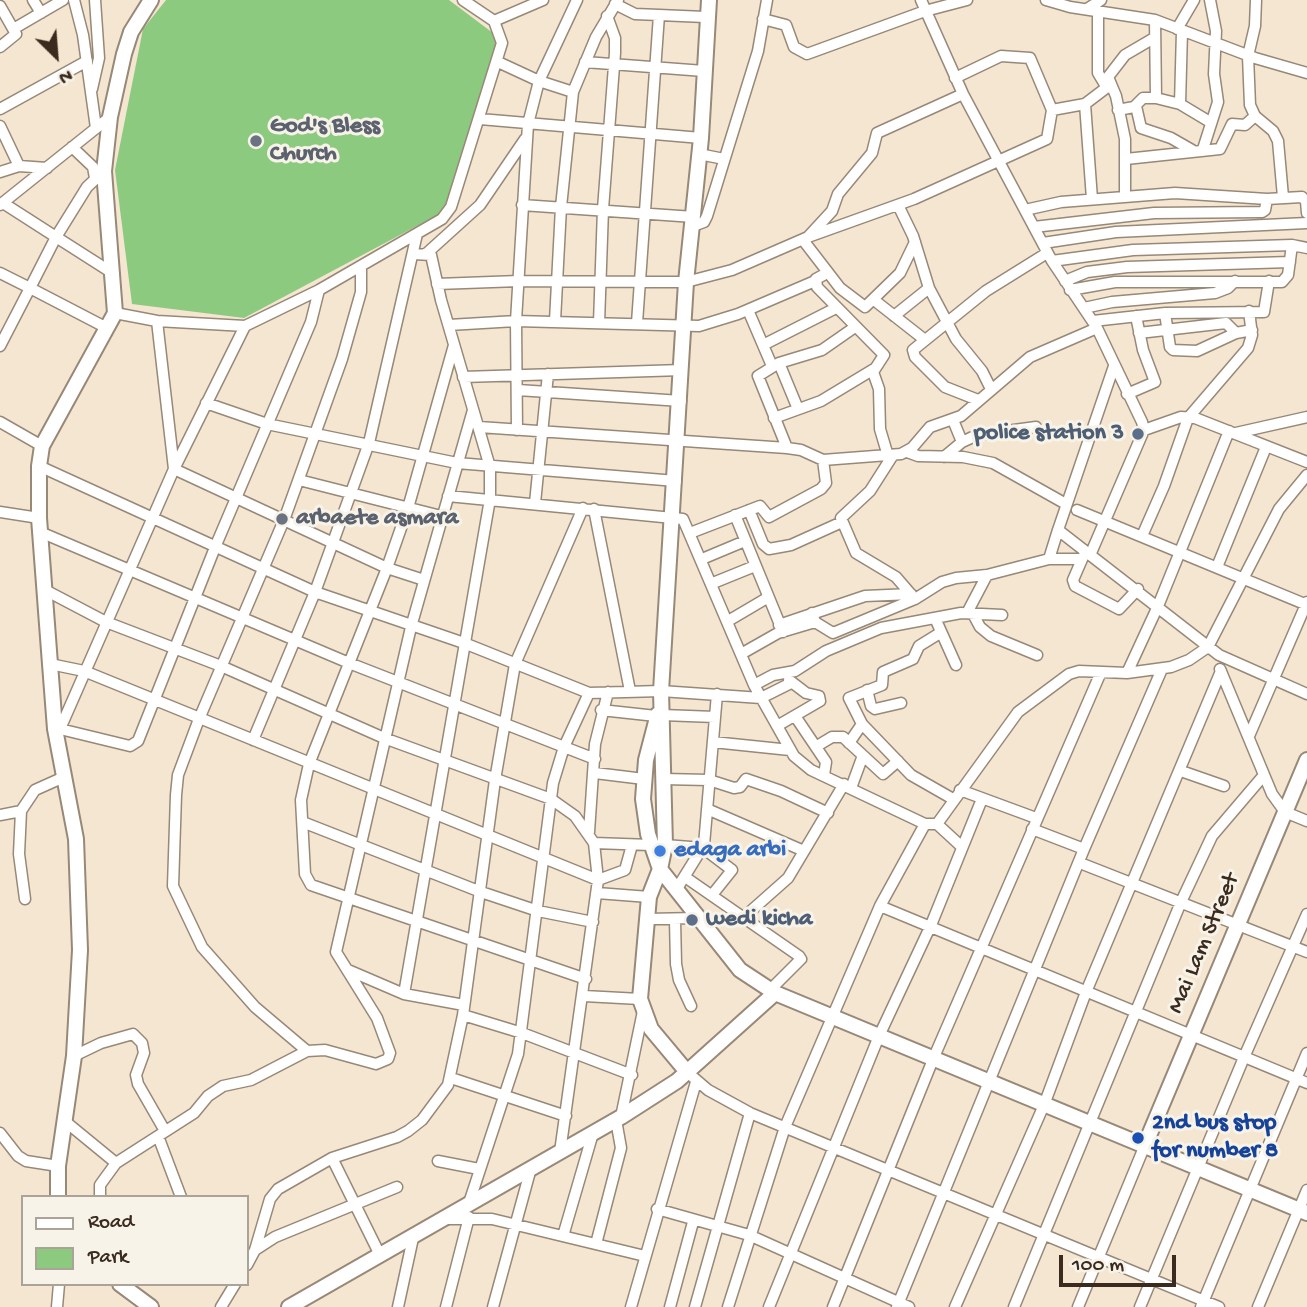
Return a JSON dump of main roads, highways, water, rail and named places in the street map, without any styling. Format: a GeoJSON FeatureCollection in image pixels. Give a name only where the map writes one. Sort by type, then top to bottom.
{"type":"FeatureCollection","features":[{"type":"Feature","properties":{"kind":"place","name":"God's Bless Church"},"geometry":{"type":"Point","coordinates":[256,141]}},
{"type":"Feature","properties":{"kind":"place","name":"police station 3"},"geometry":{"type":"Point","coordinates":[1138,434]}},
{"type":"Feature","properties":{"kind":"place","name":"arbaete asmara"},"geometry":{"type":"Point","coordinates":[282,519]}},
{"type":"Feature","properties":{"kind":"place","name":"edaga arbi"},"geometry":{"type":"Point","coordinates":[660,851]}},
{"type":"Feature","properties":{"kind":"place","name":"wedi kicha"},"geometry":{"type":"Point","coordinates":[692,920]}},
{"type":"Feature","properties":{"kind":"place","name":"2nd bus stop for number 8"},"geometry":{"type":"Point","coordinates":[1138,1138]}}]}
